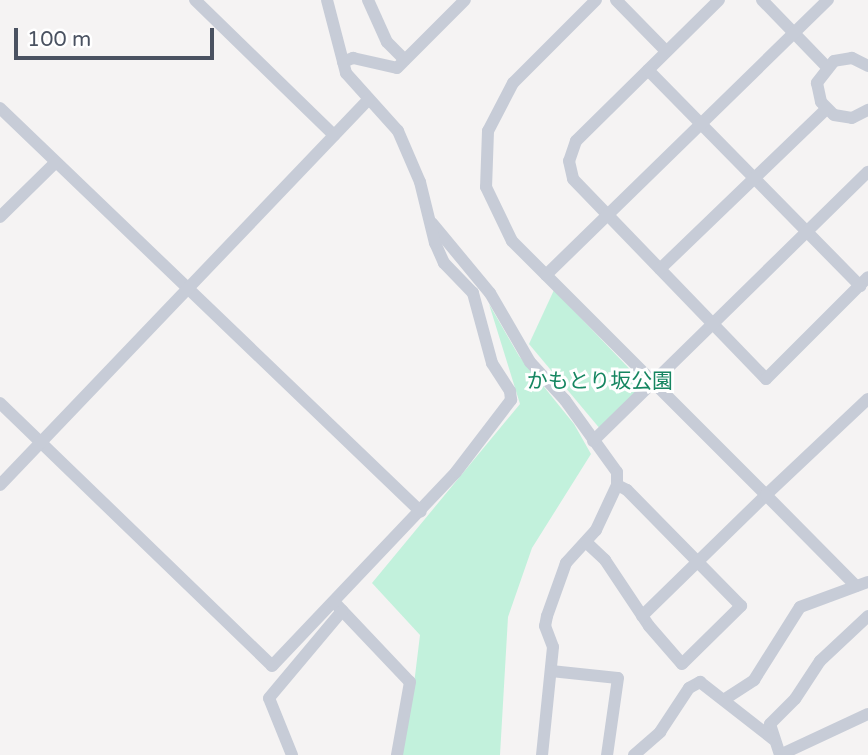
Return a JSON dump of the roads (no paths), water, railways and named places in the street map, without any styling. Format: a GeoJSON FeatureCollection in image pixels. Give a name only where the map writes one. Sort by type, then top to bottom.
{"type":"FeatureCollection","features":[{"type":"Feature","properties":{"kind":"street"},"geometry":{"type":"LineString","coordinates":[[195,0],[334,135]]}},
{"type":"Feature","properties":{"kind":"street"},"geometry":{"type":"LineString","coordinates":[[292,755],[269,698],[338,607],[421,512],[512,396],[492,363],[473,293],[444,263],[398,131],[346,73],[327,0]]}},
{"type":"Feature","properties":{"kind":"street"},"geometry":{"type":"LineString","coordinates":[[368,0],[387,42],[405,60]]}},
{"type":"Feature","properties":{"kind":"street"},"geometry":{"type":"LineString","coordinates":[[343,62],[353,58],[397,68],[465,0]]}},
{"type":"Feature","properties":{"kind":"street"},"geometry":{"type":"LineString","coordinates":[[596,0],[513,83],[488,131],[484,167],[492,205],[512,241],[766,495],[862,584],[800,607],[754,680],[725,699]]}},
{"type":"Feature","properties":{"kind":"street"},"geometry":{"type":"LineString","coordinates":[[616,0],[666,51]]}},
{"type":"Feature","properties":{"kind":"street"},"geometry":{"type":"LineString","coordinates":[[648,70],[806,233],[864,281],[766,379],[573,179],[570,150],[666,51],[719,0]]}},
{"type":"Feature","properties":{"kind":"street"},"geometry":{"type":"LineString","coordinates":[[762,0],[826,66]]}},
{"type":"Feature","properties":{"kind":"street"},"geometry":{"type":"LineString","coordinates":[[546,275],[828,0]]}},
{"type":"Feature","properties":{"kind":"street"},"geometry":{"type":"LineString","coordinates":[[868,66],[843,58],[826,66],[817,93],[826,109],[852,118],[868,110]]}},
{"type":"Feature","properties":{"kind":"street"},"geometry":{"type":"LineString","coordinates":[[0,485],[369,100]]}},
{"type":"Feature","properties":{"kind":"street"},"geometry":{"type":"LineString","coordinates":[[0,108],[421,512]]}},
{"type":"Feature","properties":{"kind":"street"},"geometry":{"type":"LineString","coordinates":[[660,269],[826,109]]}},
{"type":"Feature","properties":{"kind":"street"},"geometry":{"type":"LineString","coordinates":[[0,217],[55,163]]}},
{"type":"Feature","properties":{"kind":"street"},"geometry":{"type":"LineString","coordinates":[[593,441],[868,172]]}},
{"type":"Feature","properties":{"kind":"street"},"geometry":{"type":"LineString","coordinates":[[431,223],[490,293],[530,362],[612,461],[617,485],[587,543],[566,563],[547,616],[551,671],[542,755]]}},
{"type":"Feature","properties":{"kind":"street"},"geometry":{"type":"LineString","coordinates":[[642,616],[868,399]]}},
{"type":"Feature","properties":{"kind":"street"},"geometry":{"type":"LineString","coordinates":[[0,403],[272,666],[338,607]]}},
{"type":"Feature","properties":{"kind":"street"},"geometry":{"type":"LineString","coordinates":[[617,485],[627,490],[741,606],[682,664]]}},
{"type":"Feature","properties":{"kind":"street"},"geometry":{"type":"LineString","coordinates":[[587,543],[605,560],[642,616],[682,664],[700,682],[773,739]]}},
{"type":"Feature","properties":{"kind":"street"},"geometry":{"type":"LineString","coordinates":[[338,607],[411,682],[397,755]]}},
{"type":"Feature","properties":{"kind":"street"},"geometry":{"type":"LineString","coordinates":[[866,622],[820,661],[795,699],[770,724],[780,755],[868,715]]}},
{"type":"Feature","properties":{"kind":"street"},"geometry":{"type":"LineString","coordinates":[[551,671],[618,678],[607,755]]}},
{"type":"Feature","properties":{"kind":"street"},"geometry":{"type":"LineString","coordinates":[[634,755],[660,732],[689,688],[700,682]]}},
{"type":"Feature","properties":{"kind":"park label","name":"かもとり坂公園"},"geometry":{"type":"Point","coordinates":[600,382]}}]}
